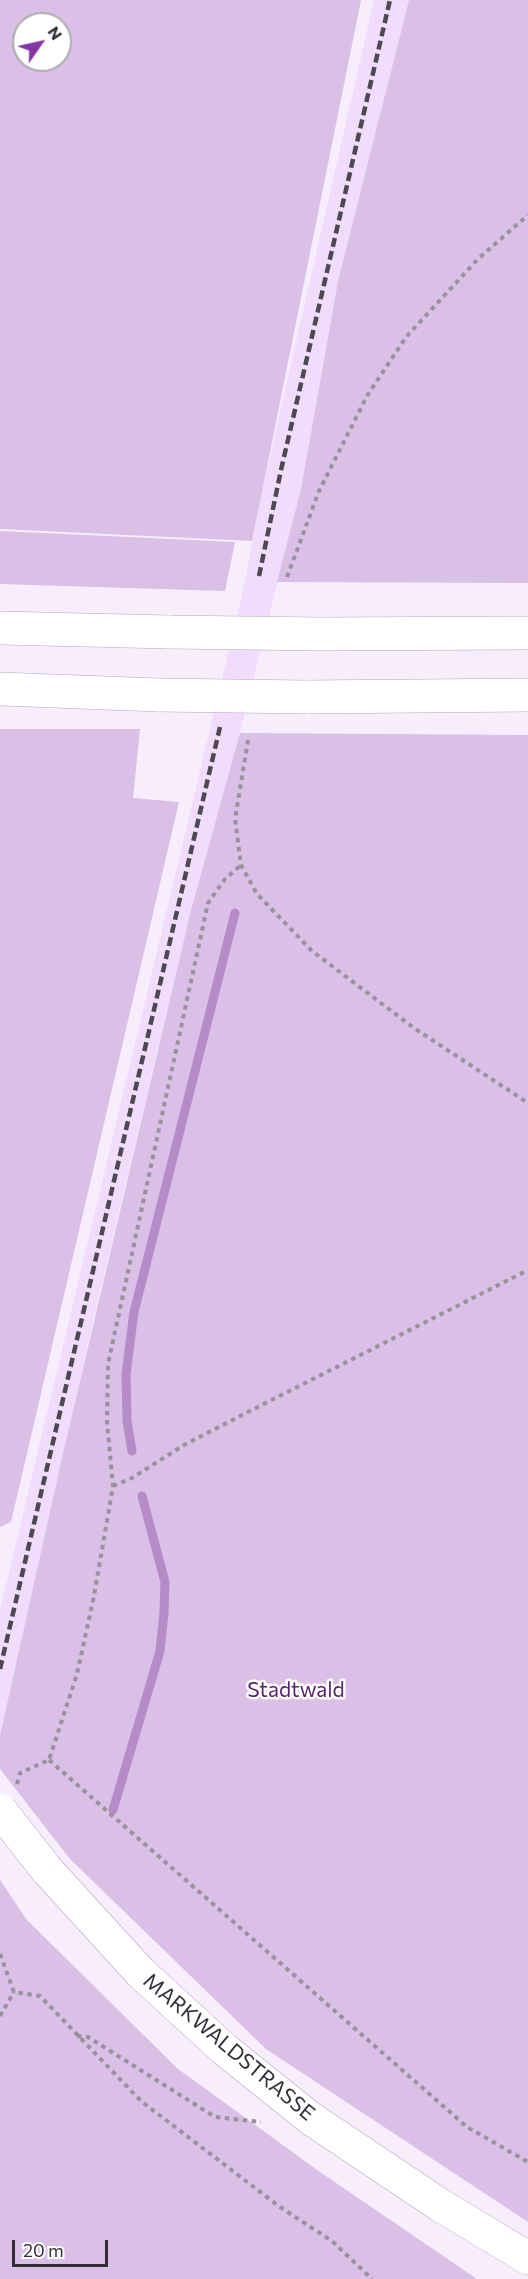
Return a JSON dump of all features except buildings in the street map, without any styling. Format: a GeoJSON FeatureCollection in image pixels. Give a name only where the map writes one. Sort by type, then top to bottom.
{"type":"FeatureCollection","features":[{"type":"Feature","properties":{"kind":"main road"},"geometry":{"type":"LineString","coordinates":[[0,628],[319,634],[528,633]]}},
{"type":"Feature","properties":{"kind":"main road"},"geometry":{"type":"LineString","coordinates":[[0,690],[306,697],[528,695]]}},
{"type":"Feature","properties":{"kind":"main road","name":"MARKWALDSTRASSE"},"geometry":{"type":"LineString","coordinates":[[0,1810],[46,1870],[141,1973],[250,2070],[310,2118],[440,2205],[528,2258]]}},
{"type":"Feature","properties":{"kind":"path"},"geometry":{"type":"LineString","coordinates":[[287,577],[319,491],[367,396],[406,337],[478,259],[528,215]]}},
{"type":"Feature","properties":{"kind":"path"},"geometry":{"type":"LineString","coordinates":[[248,740],[235,819],[241,865],[257,894],[312,951],[414,1028],[528,1103]]}},
{"type":"Feature","properties":{"kind":"path"},"geometry":{"type":"LineString","coordinates":[[241,865],[225,879],[208,903],[108,1364],[107,1422],[113,1486],[94,1596],[77,1674],[49,1761],[467,2127],[528,2162]]}},
{"type":"Feature","properties":{"kind":"path"},"geometry":{"type":"LineString","coordinates":[[113,1486],[132,1478],[205,1434],[528,1270]]}},
{"type":"Feature","properties":{"kind":"path"},"geometry":{"type":"LineString","coordinates":[[0,1954],[14,1992]]}},
{"type":"Feature","properties":{"kind":"path"},"geometry":{"type":"LineString","coordinates":[[0,2016],[14,1992]]}},
{"type":"Feature","properties":{"kind":"path"},"geometry":{"type":"LineString","coordinates":[[14,1992],[40,1996],[141,2101],[280,2207],[332,2241],[372,2279]]}},
{"type":"Feature","properties":{"kind":"path"},"geometry":{"type":"LineString","coordinates":[[77,2036],[88,2037],[215,2117],[268,2123]]}},
{"type":"Feature","properties":{"kind":"shaded area"},"geometry":{"type":"Polygon","coordinates":[[[374,0],[409,0],[338,281],[301,489],[240,733],[191,910],[98,1300],[0,1733],[0,1610],[245,582],[261,495],[374,0]]]}},
{"type":"Feature","properties":{"kind":"green space"},"geometry":{"type":"Polygon","coordinates":[[[0,0],[361,0],[252,541],[0,529],[0,0]]]}},
{"type":"Feature","properties":{"kind":"green space"},"geometry":{"type":"Polygon","coordinates":[[[409,0],[528,0],[528,583],[277,582],[301,489],[338,281],[409,0]]]}},
{"type":"Feature","properties":{"kind":"green space"},"geometry":{"type":"Polygon","coordinates":[[[0,531],[235,542],[225,591],[0,584],[0,531]]]}},
{"type":"Feature","properties":{"kind":"green space"},"geometry":{"type":"Polygon","coordinates":[[[0,729],[140,729],[133,798],[179,802],[11,1522],[0,1527],[0,729]]]}},
{"type":"Feature","properties":{"kind":"green space","name":"Stadtwald"},"geometry":{"type":"Polygon","coordinates":[[[240,733],[528,735],[528,2222],[266,2049],[70,1859],[0,1769],[0,1735],[64,1449],[191,910],[240,733]]]}},
{"type":"Feature","properties":{"kind":"green space"},"geometry":{"type":"Polygon","coordinates":[[[0,1880],[26,1919],[178,2069],[320,2172],[477,2279],[0,2279],[0,1880]]]}},
{"type":"Feature","properties":{"kind":"waterway"},"geometry":{"type":"LineString","coordinates":[[132,1451],[127,1421],[126,1374],[134,1312],[235,913]]}},
{"type":"Feature","properties":{"kind":"waterway"},"geometry":{"type":"LineString","coordinates":[[113,1810],[160,1651],[164,1613],[165,1582],[142,1496]]}},
{"type":"Feature","properties":{"kind":"railway"},"geometry":{"type":"LineString","coordinates":[[259,576],[281,470],[390,0]]}},
{"type":"Feature","properties":{"kind":"railway"},"geometry":{"type":"LineString","coordinates":[[0,1669],[220,727]]}}]}
